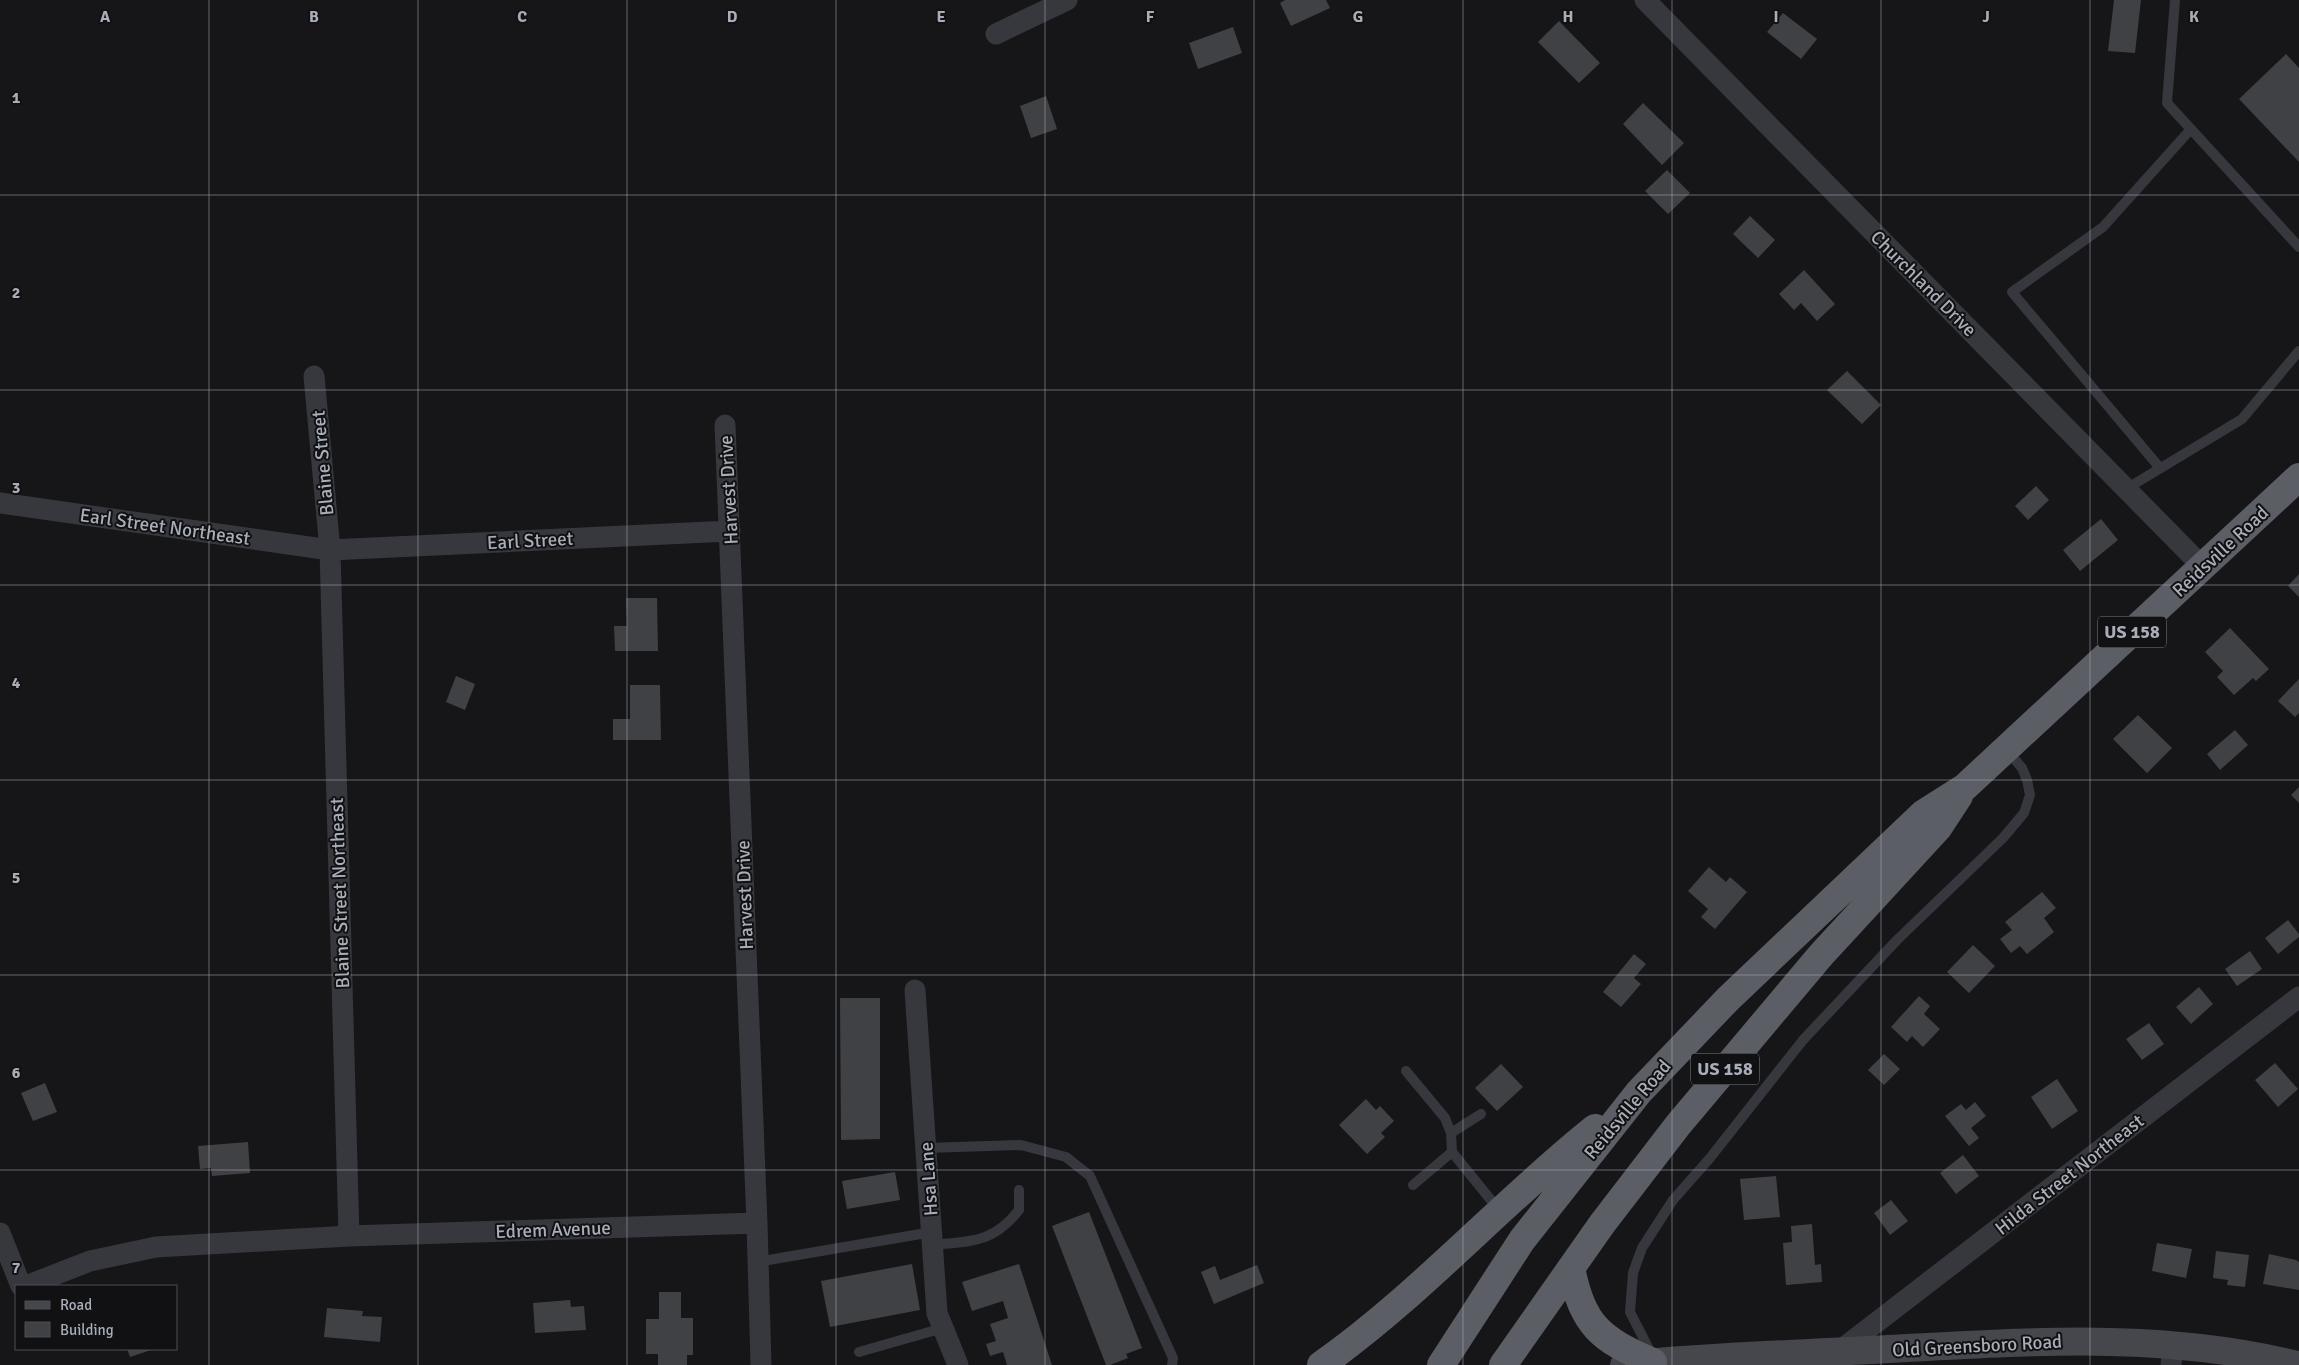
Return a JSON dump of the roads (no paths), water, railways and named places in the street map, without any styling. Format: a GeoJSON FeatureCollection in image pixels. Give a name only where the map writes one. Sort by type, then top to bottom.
{"type":"FeatureCollection","features":[{"type":"Feature","properties":{"kind":"highway","name":"Reidsville Road"},"geometry":{"type":"LineString","coordinates":[[1441,1365],[1522,1240],[1639,1092],[1728,999],[1924,813],[1965,788],[2299,477]]}},
{"type":"Feature","properties":{"kind":"highway","name":"Reidsville Road"},"geometry":{"type":"LineString","coordinates":[[1503,1365],[1639,1174],[1709,1087],[1822,955],[1938,828],[1965,788]]}},
{"type":"Feature","properties":{"kind":"highway"},"geometry":{"type":"LineString","coordinates":[[1328,1363],[1399,1304],[1558,1158],[1639,1092]]}},
{"type":"Feature","properties":{"kind":"highway"},"geometry":{"type":"LineString","coordinates":[[1571,1268],[1579,1299],[1597,1330],[1620,1348],[1655,1362]]}},
{"type":"Feature","properties":{"kind":"main road","name":"Old Greensboro Road"},"geometry":{"type":"LineString","coordinates":[[1624,1365],[2078,1340],[2172,1354],[2224,1350],[2297,1365]]}},
{"type":"Feature","properties":{"kind":"street"},"geometry":{"type":"LineString","coordinates":[[996,34],[1067,0]]}},
{"type":"Feature","properties":{"kind":"street","name":"Churchland Drive"},"geometry":{"type":"LineString","coordinates":[[1645,0],[2202,567]]}},
{"type":"Feature","properties":{"kind":"street","name":"Blaine Street"},"geometry":{"type":"LineString","coordinates":[[314,376],[330,550]]}},
{"type":"Feature","properties":{"kind":"street","name":"Harvest Drive"},"geometry":{"type":"LineString","coordinates":[[725,425],[761,1365]]}},
{"type":"Feature","properties":{"kind":"street","name":"Earl Street Northeast"},"geometry":{"type":"LineString","coordinates":[[0,503],[330,550]]}},
{"type":"Feature","properties":{"kind":"street","name":"Earl Street"},"geometry":{"type":"LineString","coordinates":[[330,550],[730,531]]}},
{"type":"Feature","properties":{"kind":"street","name":"Blaine Street Northeast"},"geometry":{"type":"LineString","coordinates":[[330,550],[349,1236]]}},
{"type":"Feature","properties":{"kind":"street","name":"Hsa Lane"},"geometry":{"type":"LineString","coordinates":[[914,990],[937,1313],[958,1365]]}},
{"type":"Feature","properties":{"kind":"street","name":"Hilda Street Northeast"},"geometry":{"type":"LineString","coordinates":[[1838,1352],[2299,997]]}},
{"type":"Feature","properties":{"kind":"street","name":"Edrem Avenue"},"geometry":{"type":"LineString","coordinates":[[29,1285],[90,1261],[156,1246],[349,1236],[757,1223]]}},
{"type":"Feature","properties":{"kind":"street"},"geometry":{"type":"LineString","coordinates":[[0,1233],[21,1285]]}},
{"type":"Feature","properties":{"kind":"lane"},"geometry":{"type":"LineString","coordinates":[[2175,0],[2167,103],[2299,247]]}},
{"type":"Feature","properties":{"kind":"lane"},"geometry":{"type":"LineString","coordinates":[[2160,468],[2012,292],[2103,227],[2191,129]]}},
{"type":"Feature","properties":{"kind":"lane"},"geometry":{"type":"LineString","coordinates":[[2126,489],[2242,419],[2299,351]]}},
{"type":"Feature","properties":{"kind":"lane"},"geometry":{"type":"LineString","coordinates":[[1655,1362],[1630,1312],[1632,1273],[1642,1248],[1674,1200],[1710,1158],[1803,1040],[1897,940],[2003,838],[2024,813],[2030,795],[2027,780],[2022,768],[2006,749]]}},
{"type":"Feature","properties":{"kind":"lane"},"geometry":{"type":"LineString","coordinates":[[1406,1071],[1445,1118],[1451,1134],[1452,1152],[1500,1211]]}},
{"type":"Feature","properties":{"kind":"lane"},"geometry":{"type":"LineString","coordinates":[[1451,1134],[1481,1114]]}},
{"type":"Feature","properties":{"kind":"lane"},"geometry":{"type":"LineString","coordinates":[[926,1148],[1020,1144],[1066,1157],[1090,1176],[1173,1358],[1172,1365]]}},
{"type":"Feature","properties":{"kind":"lane"},"geometry":{"type":"LineString","coordinates":[[1413,1185],[1452,1152]]}},
{"type":"Feature","properties":{"kind":"lane"},"geometry":{"type":"LineString","coordinates":[[757,1262],[932,1239],[985,1239],[1009,1223],[1020,1210],[1019,1190]]}},
{"type":"Feature","properties":{"kind":"lane"},"geometry":{"type":"LineString","coordinates":[[859,1352],[943,1328]]}}]}
